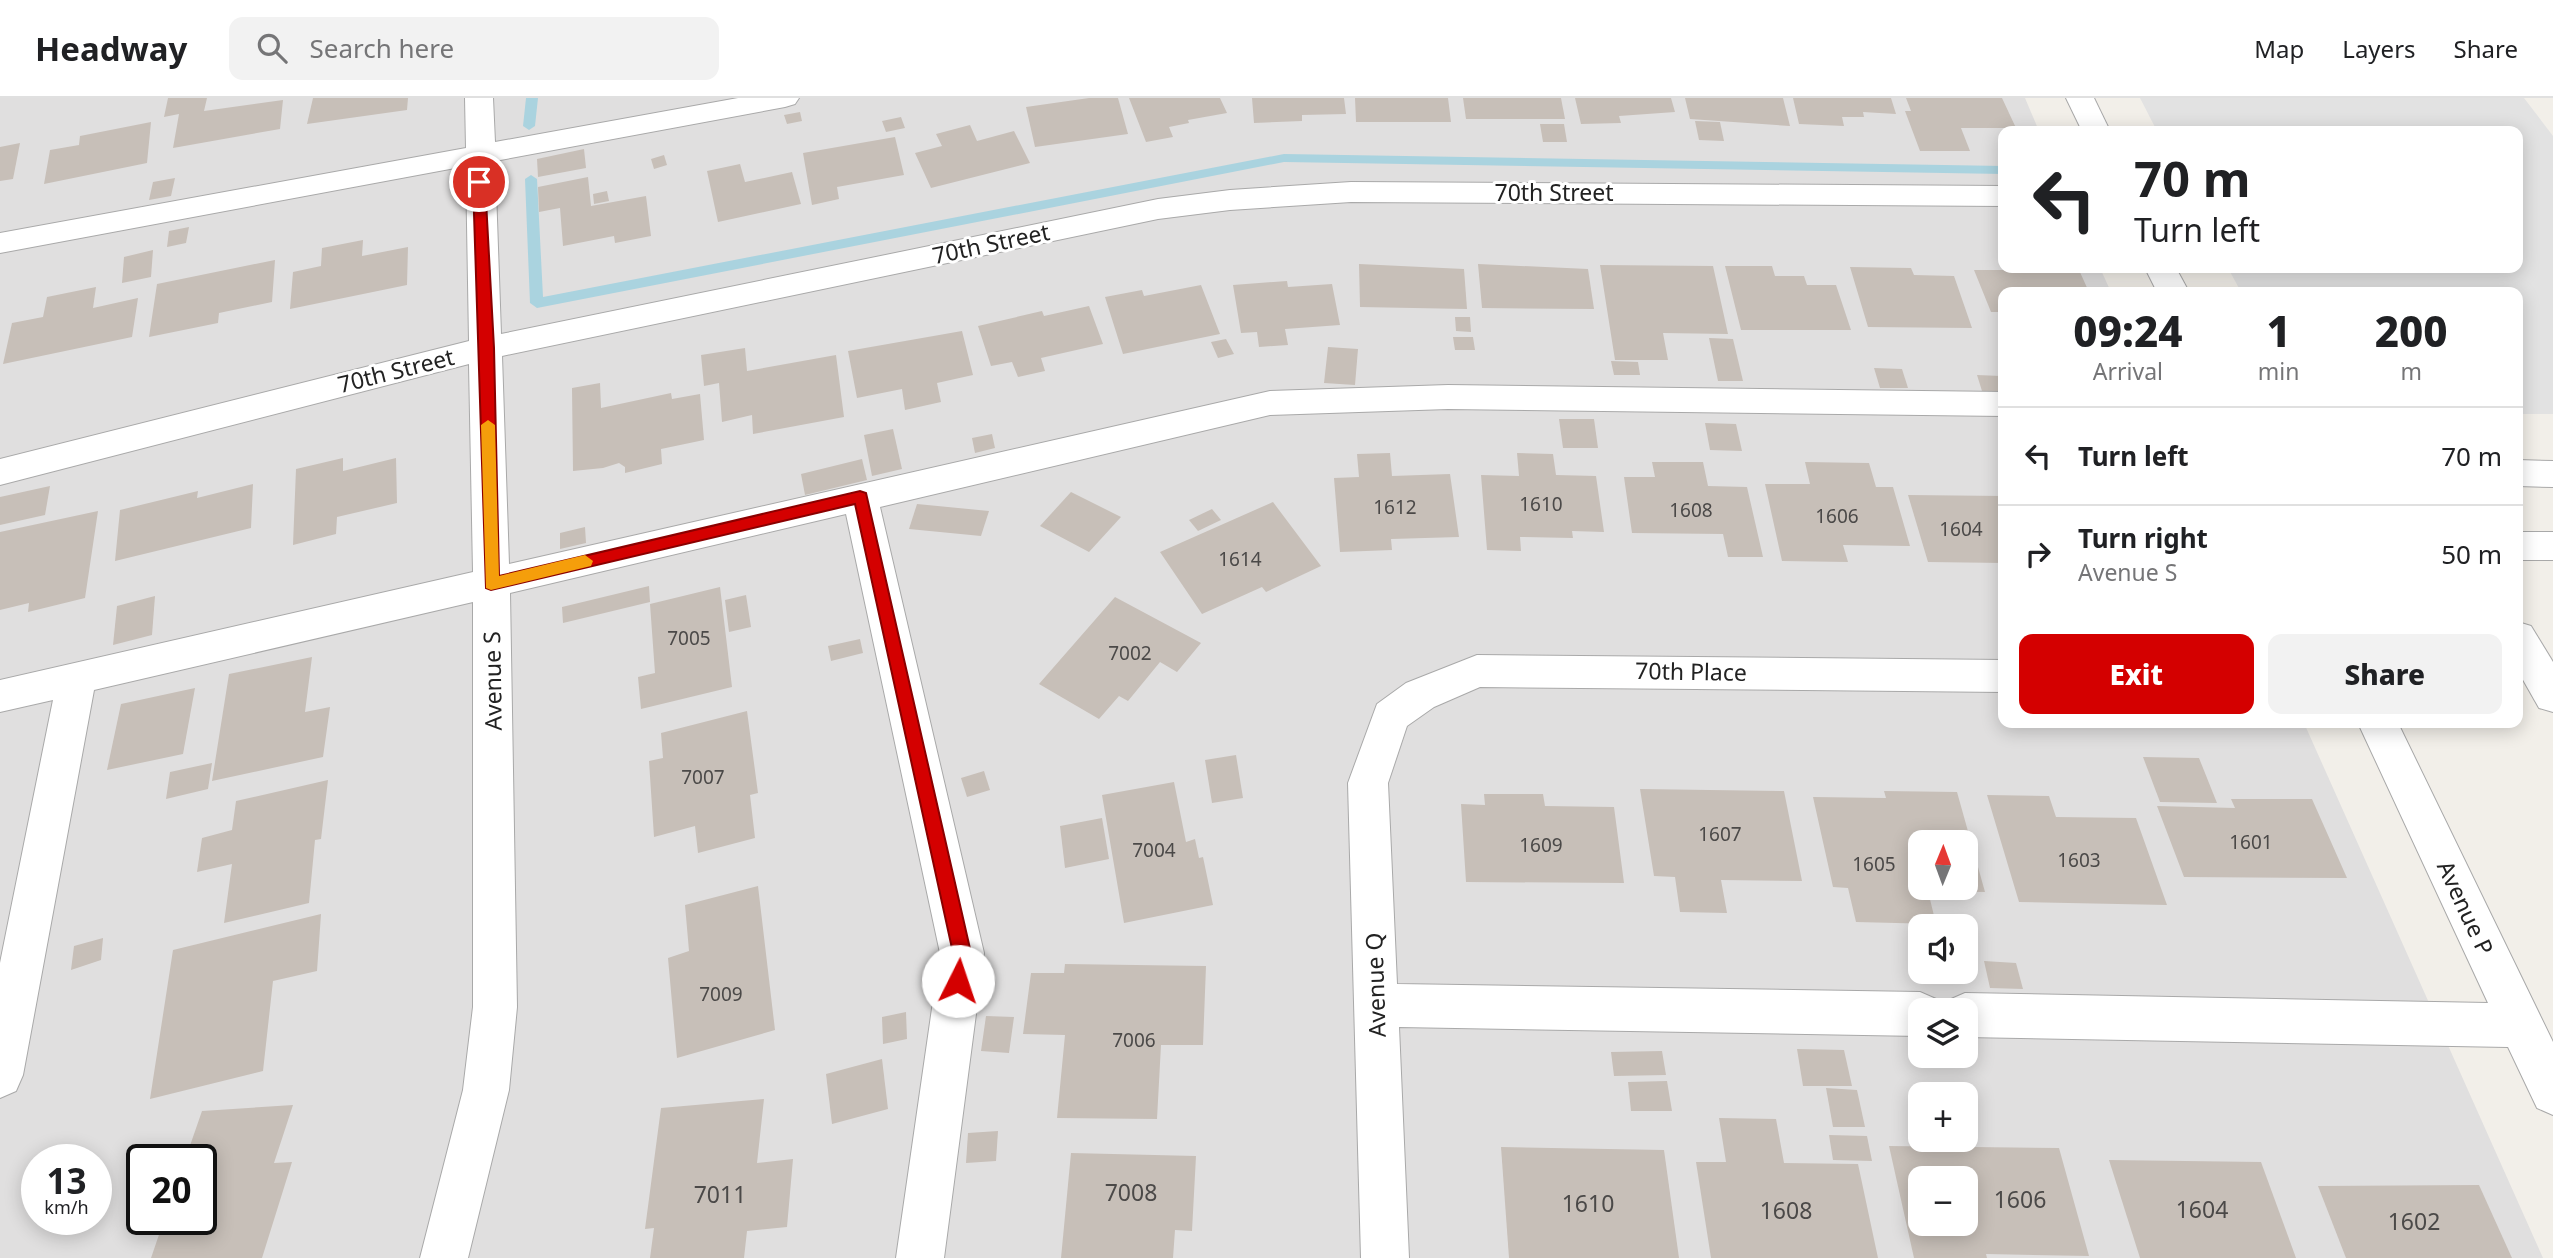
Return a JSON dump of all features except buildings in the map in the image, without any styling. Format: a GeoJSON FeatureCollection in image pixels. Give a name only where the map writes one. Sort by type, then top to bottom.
{"type":"FeatureCollection","features":[{"type":"Feature","properties":{"kind":"street","name":"Avenue S"},"geometry":{"type":"LineString","coordinates":[[444,1258],[486,1090],[495,1007],[487,348],[478,154],[479,98]]}},
{"type":"Feature","properties":{"kind":"street"},"geometry":{"type":"LineString","coordinates":[[0,243],[785,98]]}},
{"type":"Feature","properties":{"kind":"street"},"geometry":{"type":"LineString","coordinates":[[2080,98],[2094,126]]}},
{"type":"Feature","properties":{"kind":"street","name":"70th Street"},"geometry":{"type":"LineString","coordinates":[[0,472],[487,348],[1158,209],[1230,200],[1351,192],[1998,196]]}},
{"type":"Feature","properties":{"kind":"street"},"geometry":{"type":"LineString","coordinates":[[0,696],[1270,403],[1448,397],[1998,404]]}},
{"type":"Feature","properties":{"kind":"street"},"geometry":{"type":"LineString","coordinates":[[2523,473],[2553,474]]}},
{"type":"Feature","properties":{"kind":"street"},"geometry":{"type":"LineString","coordinates":[[860,497],[962,953],[920,1258]]}},
{"type":"Feature","properties":{"kind":"street"},"geometry":{"type":"LineString","coordinates":[[2523,546],[2553,546]]}},
{"type":"Feature","properties":{"kind":"street"},"geometry":{"type":"LineString","coordinates":[[2523,645],[2553,696]]}},
{"type":"Feature","properties":{"kind":"street","name":"70th Place"},"geometry":{"type":"LineString","coordinates":[[1391,716],[1420,695],[1477,671],[1998,676]]}},
{"type":"Feature","properties":{"kind":"street"},"geometry":{"type":"LineString","coordinates":[[0,1074],[77,678]]}},
{"type":"Feature","properties":{"kind":"street","name":"Avenue Q"},"geometry":{"type":"LineString","coordinates":[[1385,1258],[1368,783],[1391,716]]}},
{"type":"Feature","properties":{"kind":"street","name":"Avenue P"},"geometry":{"type":"LineString","coordinates":[[2380,728],[2553,1092]]}},
{"type":"Feature","properties":{"kind":"street"},"geometry":{"type":"LineString","coordinates":[[1378,1005],[1908,1014]]}},
{"type":"Feature","properties":{"kind":"street"},"geometry":{"type":"LineString","coordinates":[[1978,1015],[2521,1025]]}},
{"type":"Feature","properties":{"kind":"shaded area"},"geometry":{"type":"Polygon","coordinates":[[[0,98],[2025,98],[2037,126],[1998,126],[1998,273],[2102,273],[2109,287],[1998,287],[1998,728],[2306,728],[2543,1258],[0,1258],[0,98]]]}},
{"type":"Feature","properties":{"kind":"shaded area"},"geometry":{"type":"Polygon","coordinates":[[[2140,98],[2524,98],[2553,136],[2553,414],[2523,414],[2523,287],[2238,287],[2231,273],[2523,273],[2523,126],[2154,126],[2140,98]]]}},
{"type":"Feature","properties":{"kind":"waterway"},"geometry":{"type":"LineString","coordinates":[[529,126],[532,98]]}},
{"type":"Feature","properties":{"kind":"waterway"},"geometry":{"type":"LineString","coordinates":[[531,179],[537,303],[1284,158],[1998,170]]}},
{"type":"Feature","properties":{"kind":"slow traffic"},"geometry":{"type":"LineString","coordinates":[[488,425],[491,583],[585,561]]}},
{"type":"Feature","properties":{"kind":"route"},"geometry":{"type":"LineString","coordinates":[[479,182],[487,348],[491,583],[860,497],[962,953],[958,981]]}}]}
